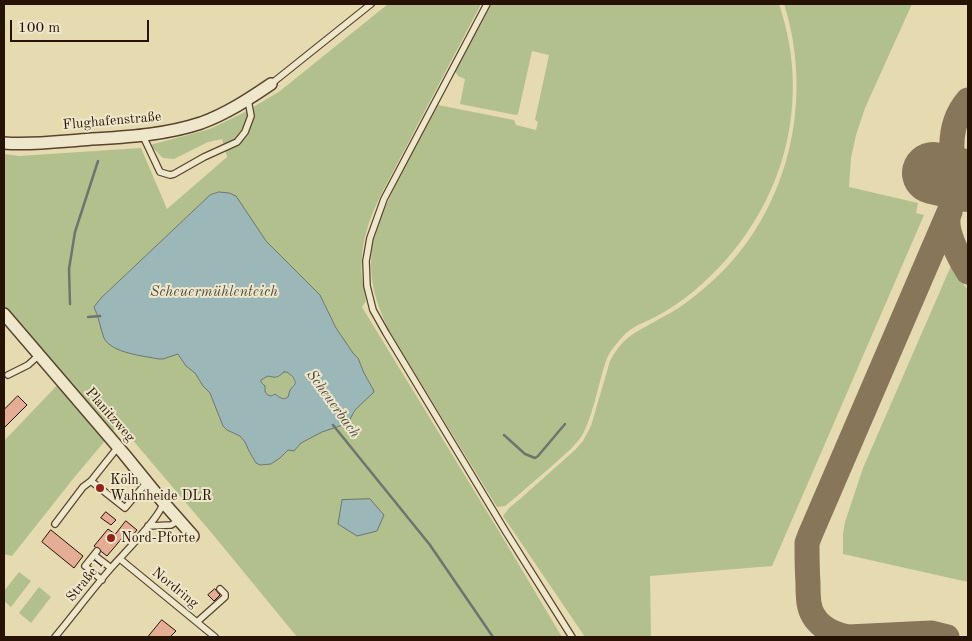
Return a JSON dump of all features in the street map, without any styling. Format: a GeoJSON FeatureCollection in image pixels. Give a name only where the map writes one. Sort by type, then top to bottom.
{"type":"FeatureCollection","features":[{"type":"Feature","properties":{"kind":"street","name":"Flughafenstraße"},"geometry":{"type":"LineString","coordinates":[[4,143],[37,143],[143,136],[183,128],[224,113],[248,100],[271,84]]}},
{"type":"Feature","properties":{"kind":"street","name":"Planitzweg"},"geometry":{"type":"LineString","coordinates":[[4,314],[194,536]]}},
{"type":"Feature","properties":{"kind":"lane"},"geometry":{"type":"LineString","coordinates":[[271,84],[371,4]]}},
{"type":"Feature","properties":{"kind":"lane"},"geometry":{"type":"LineString","coordinates":[[487,4],[384,199],[370,238],[366,261],[367,286],[373,310],[386,333],[572,637]]}},
{"type":"Feature","properties":{"kind":"lane"},"geometry":{"type":"LineString","coordinates":[[143,136],[160,172],[170,175],[174,174],[204,157],[237,142],[245,132],[251,116],[248,100]]}},
{"type":"Feature","properties":{"kind":"lane"},"geometry":{"type":"LineString","coordinates":[[8,375],[28,365],[39,355]]}},
{"type":"Feature","properties":{"kind":"lane"},"geometry":{"type":"LineString","coordinates":[[55,524],[83,487],[91,481],[118,447]]}},
{"type":"Feature","properties":{"kind":"lane"},"geometry":{"type":"LineString","coordinates":[[91,481],[125,508],[147,482]]}},
{"type":"Feature","properties":{"kind":"lane","name":"Straße I"},"geometry":{"type":"LineString","coordinates":[[55,637],[148,526],[163,507],[163,502]]}},
{"type":"Feature","properties":{"kind":"lane"},"geometry":{"type":"LineString","coordinates":[[148,526],[171,525],[176,522],[176,517]]}},
{"type":"Feature","properties":{"kind":"lane"},"geometry":{"type":"LineString","coordinates":[[102,580],[85,566],[96,553],[111,568]]}},
{"type":"Feature","properties":{"kind":"lane","name":"Nordring"},"geometry":{"type":"LineString","coordinates":[[120,559],[215,637]]}},
{"type":"Feature","properties":{"kind":"lane"},"geometry":{"type":"LineString","coordinates":[[197,622],[225,597],[225,594],[220,589]]}},
{"type":"Feature","properties":{"kind":"green space"},"geometry":{"type":"Polygon","coordinates":[[[388,4],[481,4],[375,207],[362,253],[362,278],[366,301],[362,307],[562,637],[297,637],[119,424],[12,556],[4,554],[4,441],[65,377],[4,306],[4,154],[19,156],[141,148],[167,209],[227,157],[222,139],[208,142],[174,159],[163,158],[150,145],[210,129],[245,112],[280,91],[388,4]],[[219,192],[210,195],[101,298],[94,307],[106,340],[113,346],[178,354],[210,393],[223,426],[240,436],[256,463],[260,465],[271,464],[288,450],[295,450],[301,443],[322,432],[343,425],[373,389],[358,358],[336,328],[320,295],[266,241],[229,193],[219,192]]]}},
{"type":"Feature","properties":{"kind":"green space"},"geometry":{"type":"Polygon","coordinates":[[[491,4],[779,4],[789,44],[793,84],[790,123],[782,161],[768,197],[748,231],[724,263],[694,291],[672,307],[633,328],[624,336],[606,360],[589,418],[581,437],[566,454],[516,497],[505,506],[497,507],[389,331],[374,292],[371,272],[374,239],[385,208],[438,105],[514,120],[516,125],[536,130],[538,122],[535,120],[549,55],[532,51],[518,114],[460,104],[465,79],[458,76],[455,71],[491,4]]]}},
{"type":"Feature","properties":{"kind":"green space"},"geometry":{"type":"Polygon","coordinates":[[[784,4],[912,4],[865,108],[851,158],[849,187],[918,203],[916,213],[924,215],[772,566],[650,576],[651,637],[585,637],[503,516],[509,508],[583,441],[591,426],[610,361],[620,345],[638,331],[688,302],[726,268],[752,236],[771,201],[785,163],[794,124],[797,84],[793,44],[784,4]]]}},
{"type":"Feature","properties":{"kind":"green space"},"geometry":{"type":"Polygon","coordinates":[[[951,266],[954,273],[968,290],[968,582],[843,554],[845,522],[863,468],[951,266]]]}},
{"type":"Feature","properties":{"kind":"green space"},"geometry":{"type":"Polygon","coordinates":[[[284,372],[291,376],[294,382],[288,397],[283,399],[274,394],[270,396],[265,393],[264,384],[261,380],[268,376],[277,377],[284,372]]]}},
{"type":"Feature","properties":{"kind":"green space"},"geometry":{"type":"Polygon","coordinates":[[[19,572],[31,581],[11,607],[4,601],[4,591],[19,572]]]}},
{"type":"Feature","properties":{"kind":"green space"},"geometry":{"type":"Polygon","coordinates":[[[39,587],[51,597],[31,623],[19,613],[39,587]]]}},
{"type":"Feature","properties":{"kind":"water","name":"Scheuermühlenteich"},"geometry":{"type":"Polygon","coordinates":[[[219,192],[236,196],[266,241],[320,295],[336,328],[358,358],[374,392],[355,410],[349,421],[301,443],[294,451],[288,450],[271,464],[260,465],[256,463],[240,436],[223,426],[210,393],[178,354],[159,359],[128,353],[113,347],[104,338],[94,307],[101,298],[210,195],[219,192]],[[287,372],[277,377],[268,376],[261,380],[267,394],[271,396],[275,394],[283,399],[288,397],[295,381],[287,372]]]}},
{"type":"Feature","properties":{"kind":"water"},"geometry":{"type":"Polygon","coordinates":[[[370,499],[384,515],[377,531],[357,536],[338,524],[342,500],[370,499]]]}},
{"type":"Feature","properties":{"kind":"building"},"geometry":{"type":"Polygon","coordinates":[[[18,396],[27,405],[4,428],[4,410],[18,396]]]}},
{"type":"Feature","properties":{"kind":"building"},"geometry":{"type":"Polygon","coordinates":[[[106,512],[116,520],[111,525],[101,518],[106,512]]]}},
{"type":"Feature","properties":{"kind":"building","name":"Nord-Pforte"},"geometry":{"type":"Polygon","coordinates":[[[126,521],[137,530],[128,541],[123,537],[107,556],[94,546],[108,529],[115,534],[126,521]]]}},
{"type":"Feature","properties":{"kind":"building"},"geometry":{"type":"Polygon","coordinates":[[[51,530],[83,556],[74,568],[42,542],[51,530]]]}},
{"type":"Feature","properties":{"kind":"building"},"geometry":{"type":"Polygon","coordinates":[[[215,589],[220,595],[214,601],[208,595],[215,589]]]}},
{"type":"Feature","properties":{"kind":"building"},"geometry":{"type":"Polygon","coordinates":[[[162,620],[176,631],[170,637],[148,637],[162,620]]]}},
{"type":"Feature","properties":{"kind":"waterway","name":"Scheuerbach"},"geometry":{"type":"LineString","coordinates":[[70,304],[69,269],[75,232],[98,161]]}},
{"type":"Feature","properties":{"kind":"waterway","name":"Scheuerbach"},"geometry":{"type":"LineString","coordinates":[[88,317],[100,316]]}},
{"type":"Feature","properties":{"kind":"waterway"},"geometry":{"type":"LineString","coordinates":[[504,435],[525,454],[535,458],[565,424]]}},
{"type":"Feature","properties":{"kind":"waterway","name":"Scheuerbach"},"geometry":{"type":"LineString","coordinates":[[333,425],[430,545],[493,637]]}},
{"type":"Feature","properties":{"kind":"taxiway"},"geometry":{"type":"LineString","coordinates":[[968,100],[957,118],[953,130],[952,144],[952,157],[955,167],[968,187]]}},
{"type":"Feature","properties":{"kind":"taxiway"},"geometry":{"type":"LineString","coordinates":[[947,637],[931,633],[848,637],[834,633],[822,626],[814,616],[809,603],[807,543],[968,168]]}},
{"type":"Feature","properties":{"kind":"taxiway"},"geometry":{"type":"LineString","coordinates":[[950,212],[948,219],[950,235],[968,272]]}},
{"type":"Feature","properties":{"kind":"runway"},"geometry":{"type":"LineString","coordinates":[[933,173],[968,181]]}},
{"type":"Feature","properties":{"kind":"place","name":"Köln Wahnheide DLR"},"geometry":{"type":"Point","coordinates":[100,488]}},
{"type":"Feature","properties":{"kind":"place","name":"Nord-Pforte"},"geometry":{"type":"Point","coordinates":[111,538]}}]}
